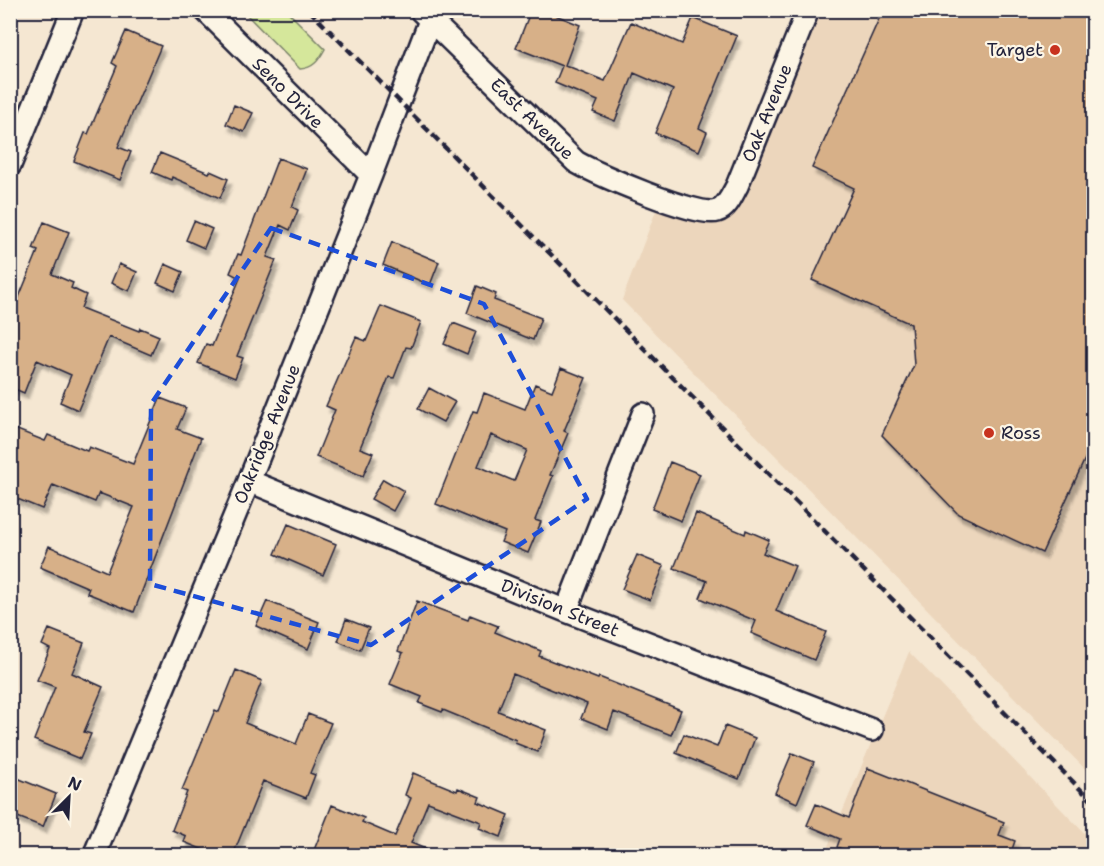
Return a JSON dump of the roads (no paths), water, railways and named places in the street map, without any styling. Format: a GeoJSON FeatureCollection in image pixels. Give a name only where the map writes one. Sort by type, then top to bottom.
{"type":"FeatureCollection","features":[{"type":"Feature","properties":{"kind":"street"},"geometry":{"type":"LineString","coordinates":[[10,165],[73,10]]}},
{"type":"Feature","properties":{"kind":"street","name":"Seno Drive"},"geometry":{"type":"LineString","coordinates":[[205,10],[371,175]]}},
{"type":"Feature","properties":{"kind":"street","name":"Oak Avenue"},"geometry":{"type":"LineString","coordinates":[[719,211],[727,204],[737,186],[808,10]]}},
{"type":"Feature","properties":{"kind":"street","name":"Oakridge Avenue"},"geometry":{"type":"LineString","coordinates":[[94,855],[249,481],[371,175],[428,14]]}},
{"type":"Feature","properties":{"kind":"street","name":"East Avenue"},"geometry":{"type":"LineString","coordinates":[[428,14],[576,162],[602,175],[691,209],[707,213],[719,211]]}},
{"type":"Feature","properties":{"kind":"street"},"geometry":{"type":"LineString","coordinates":[[566,611],[643,414]]}},
{"type":"Feature","properties":{"kind":"street","name":"Division Street"},"geometry":{"type":"LineString","coordinates":[[249,481],[566,611],[872,730]]}},
{"type":"Feature","properties":{"kind":"railway"},"geometry":{"type":"LineString","coordinates":[[309,10],[1094,803]]}},
{"type":"Feature","properties":{"kind":"place","name":"Target"},"geometry":{"type":"Point","coordinates":[1055,50]}},
{"type":"Feature","properties":{"kind":"place","name":"Ross"},"geometry":{"type":"Point","coordinates":[989,433]}}]}
